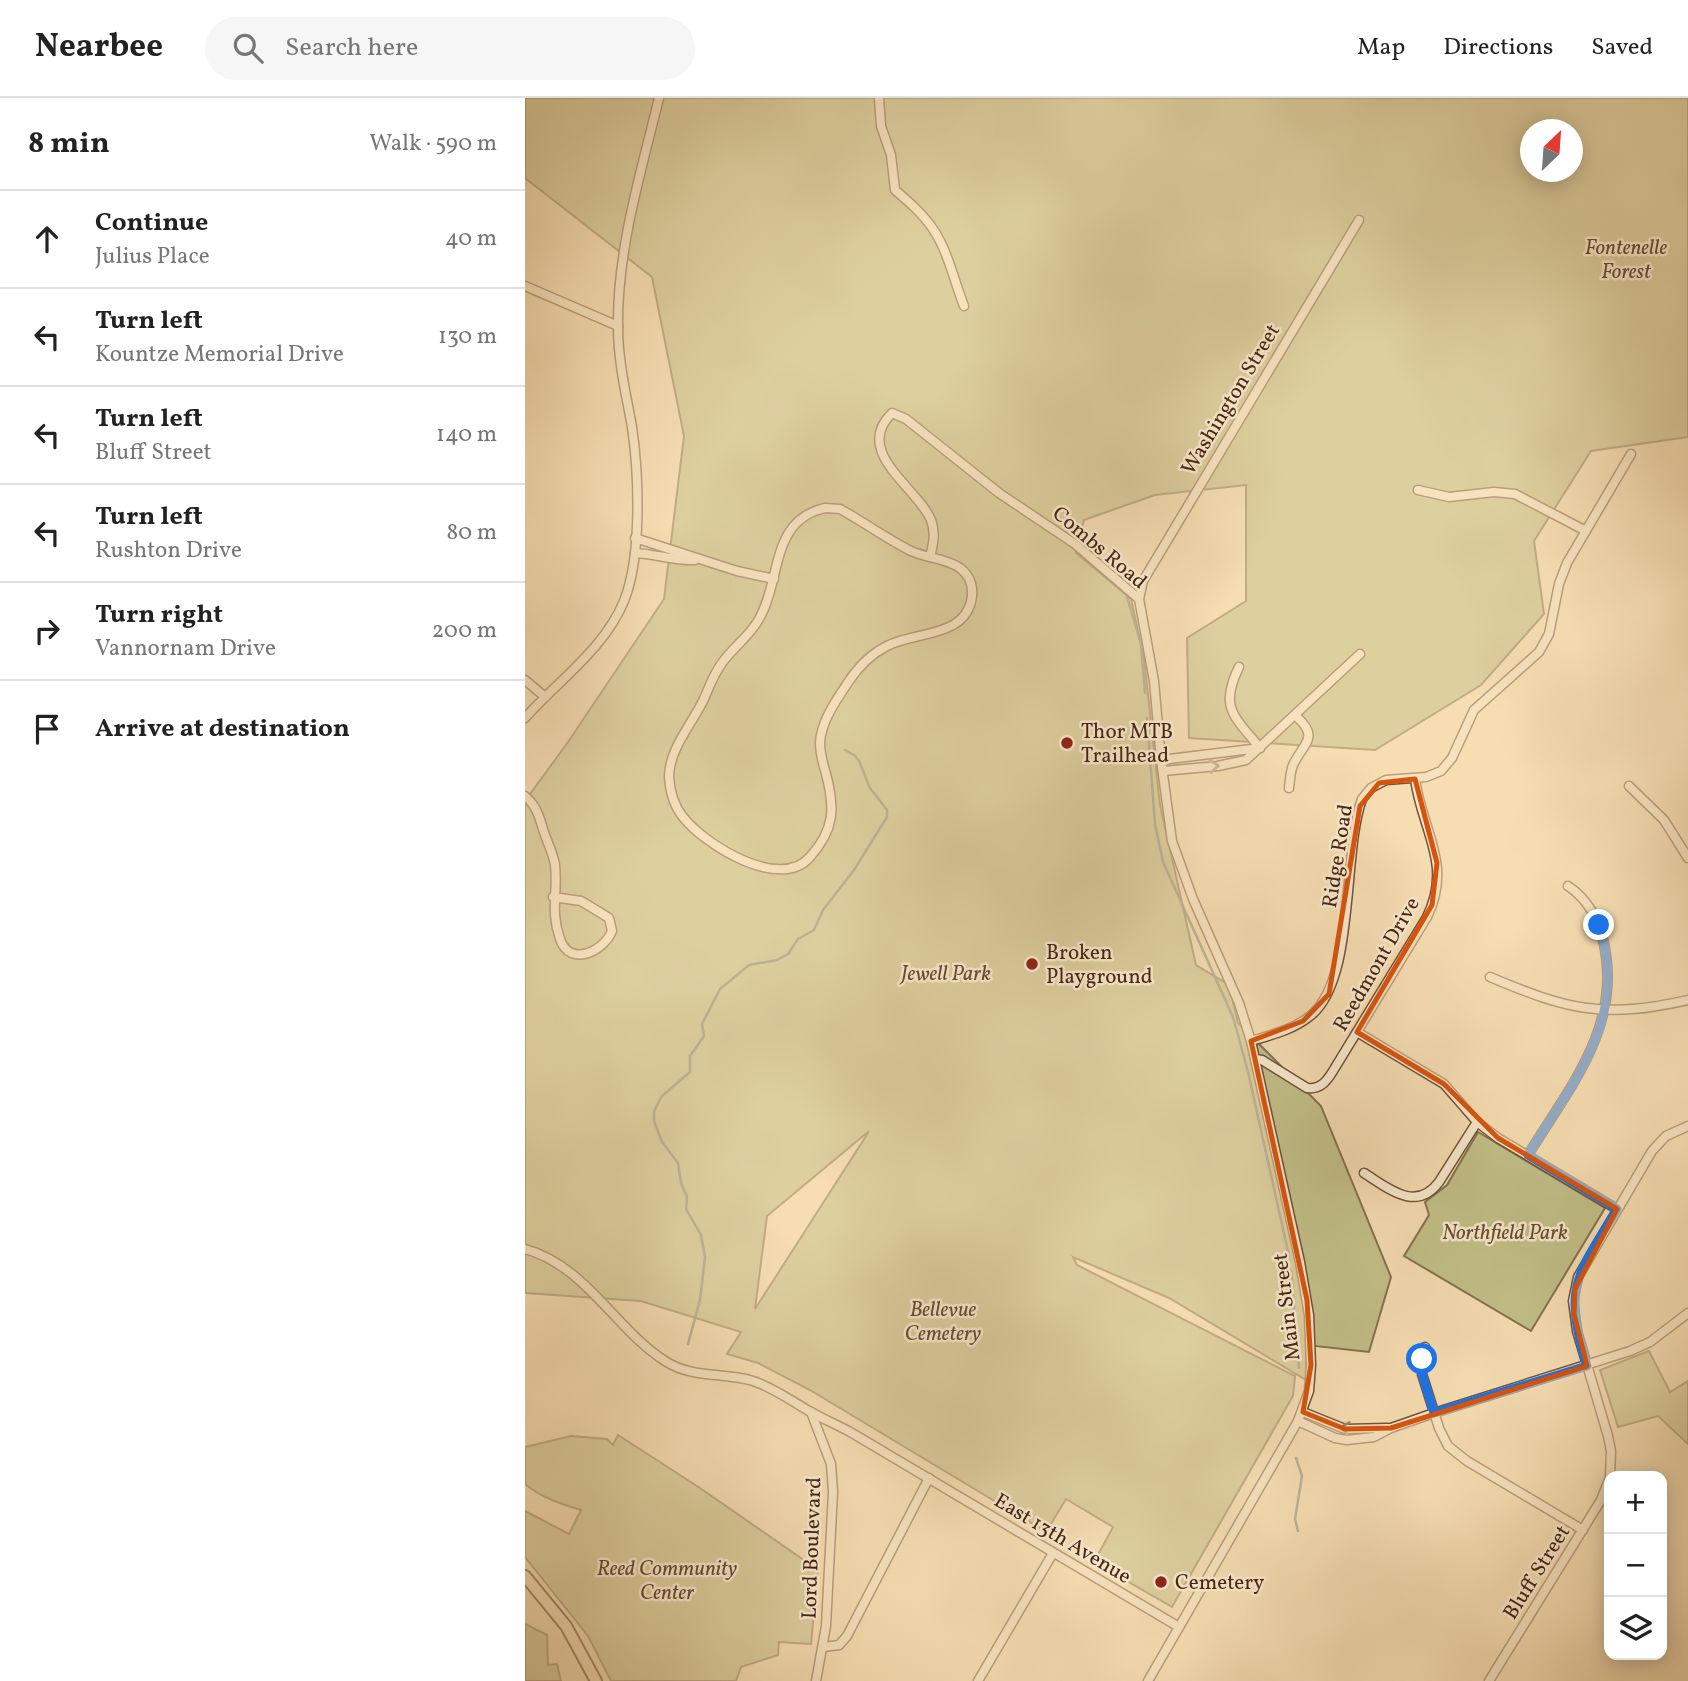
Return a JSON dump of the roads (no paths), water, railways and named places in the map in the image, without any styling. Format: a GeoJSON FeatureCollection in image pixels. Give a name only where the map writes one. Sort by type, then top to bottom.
{"type":"FeatureCollection","features":[{"type":"Feature","properties":{"kind":"main road"},"geometry":{"type":"LineString","coordinates":[[525,1576],[566,1626],[596,1681]]}},
{"type":"Feature","properties":{"kind":"street"},"geometry":{"type":"LineString","coordinates":[[525,718],[593,648],[613,623],[628,589],[635,553],[634,449],[621,367],[619,290],[625,248],[659,98]]}},
{"type":"Feature","properties":{"kind":"street"},"geometry":{"type":"LineString","coordinates":[[879,98],[881,125],[891,155],[895,190],[920,213],[938,237],[964,306]]}},
{"type":"Feature","properties":{"kind":"street","name":"Washington Street"},"geometry":{"type":"LineString","coordinates":[[1139,599],[1143,581],[1359,220]]}},
{"type":"Feature","properties":{"kind":"street"},"geometry":{"type":"LineString","coordinates":[[526,290],[618,326]]}},
{"type":"Feature","properties":{"kind":"street","name":"Combs Road"},"geometry":{"type":"LineString","coordinates":[[930,557],[934,536],[931,520],[882,455],[882,430],[892,413],[906,419],[999,493],[1075,544],[1139,599],[1153,670],[1169,826],[1178,860],[1239,1003],[1255,1059]]}},
{"type":"Feature","properties":{"kind":"street","name":"Ridge Road"},"geometry":{"type":"LineString","coordinates":[[1251,1041],[1303,1021],[1317,1010],[1329,994],[1337,964],[1362,799],[1379,783],[1387,780],[1415,779],[1441,771],[1452,758],[1474,710],[1539,652],[1549,634],[1563,573],[1631,454]]}},
{"type":"Feature","properties":{"kind":"street"},"geometry":{"type":"LineString","coordinates":[[1418,490],[1450,497],[1494,492],[1515,494],[1586,531]]}},
{"type":"Feature","properties":{"kind":"street"},"geometry":{"type":"LineString","coordinates":[[825,508],[840,509],[905,548],[955,565],[966,573],[972,594],[965,614],[951,627],[906,638],[887,646],[871,656],[856,671],[824,722],[821,737],[820,752],[833,804],[830,823],[807,861],[782,871],[753,865],[704,837],[676,808],[669,778],[675,752],[713,677],[760,617],[774,579],[789,529],[801,518],[825,508]]}},
{"type":"Feature","properties":{"kind":"street"},"geometry":{"type":"LineString","coordinates":[[635,538],[701,560],[774,579]]}},
{"type":"Feature","properties":{"kind":"street"},"geometry":{"type":"LineString","coordinates":[[635,553],[675,560],[701,560]]}},
{"type":"Feature","properties":{"kind":"street"},"geometry":{"type":"LineString","coordinates":[[1163,771],[1235,764],[1246,760],[1360,654]]}},
{"type":"Feature","properties":{"kind":"street"},"geometry":{"type":"LineString","coordinates":[[1239,667],[1229,691],[1231,708],[1260,747]]}},
{"type":"Feature","properties":{"kind":"street"},"geometry":{"type":"LineString","coordinates":[[525,680],[544,696]]}},
{"type":"Feature","properties":{"kind":"street"},"geometry":{"type":"LineString","coordinates":[[1289,788],[1292,767],[1309,734],[1305,724],[1296,716]]}},
{"type":"Feature","properties":{"kind":"street"},"geometry":{"type":"LineString","coordinates":[[1161,760],[1260,747]]}},
{"type":"Feature","properties":{"kind":"street","name":"Reedmont Drive"},"geometry":{"type":"LineString","coordinates":[[1255,1059],[1262,1060],[1301,1086],[1312,1089],[1322,1085],[1426,917],[1436,894],[1437,863],[1415,779]]}},
{"type":"Feature","properties":{"kind":"street"},"geometry":{"type":"LineString","coordinates":[[1629,786],[1664,820],[1688,858]]}},
{"type":"Feature","properties":{"kind":"street"},"geometry":{"type":"LineString","coordinates":[[525,796],[538,813],[555,861],[554,897],[554,920],[561,942],[569,953],[582,955],[605,944],[612,931],[609,919],[581,901],[554,897]]}},
{"type":"Feature","properties":{"kind":"street"},"geometry":{"type":"LineString","coordinates":[[1528,1155],[1587,1058],[1595,1043],[1605,1011],[1608,966],[1603,938],[1589,904],[1569,886]]}},
{"type":"Feature","properties":{"kind":"street"},"geometry":{"type":"LineString","coordinates":[[1490,977],[1555,1002],[1605,1011],[1644,1009],[1688,1000]]}},
{"type":"Feature","properties":{"kind":"street"},"geometry":{"type":"LineString","coordinates":[[1357,1032],[1444,1084],[1477,1122],[1498,1138],[1617,1209]]}},
{"type":"Feature","properties":{"kind":"street","name":"Main Street"},"geometry":{"type":"LineString","coordinates":[[1148,1681],[1303,1412],[1309,1391],[1311,1365],[1307,1300],[1255,1059]]}},
{"type":"Feature","properties":{"kind":"street"},"geometry":{"type":"LineString","coordinates":[[1364,1172],[1398,1194],[1422,1197],[1434,1189],[1477,1122]]}},
{"type":"Feature","properties":{"kind":"street","name":"Bluff Street"},"geometry":{"type":"LineString","coordinates":[[1610,1471],[1611,1451],[1574,1314],[1575,1289],[1583,1266],[1658,1144],[1674,1131],[1688,1126]]}},
{"type":"Feature","properties":{"kind":"street","name":"East 13th Avenue"},"geometry":{"type":"LineString","coordinates":[[525,1249],[543,1255],[566,1269],[665,1361],[700,1374],[751,1381],[779,1392],[929,1478],[1179,1628]]}},
{"type":"Feature","properties":{"kind":"street"},"geometry":{"type":"LineString","coordinates":[[1298,1421],[1335,1438],[1347,1440],[1374,1437],[1434,1413],[1587,1366],[1650,1342],[1688,1313]]}},
{"type":"Feature","properties":{"kind":"street"},"geometry":{"type":"LineString","coordinates":[[1425,1347],[1422,1374],[1444,1438],[1457,1454],[1583,1530]]}},
{"type":"Feature","properties":{"kind":"street","name":"Lord Boulevard"},"geometry":{"type":"LineString","coordinates":[[811,1412],[822,1437],[833,1476],[824,1647],[816,1681]]}},
{"type":"Feature","properties":{"kind":"street"},"geometry":{"type":"LineString","coordinates":[[1303,1412],[1345,1429],[1391,1428]]}},
{"type":"Feature","properties":{"kind":"street"},"geometry":{"type":"LineString","coordinates":[[824,1647],[839,1644],[847,1636],[929,1478]]}},
{"type":"Feature","properties":{"kind":"street","name":"Bluff Street"},"geometry":{"type":"LineString","coordinates":[[1489,1681],[1604,1493]]}},
{"type":"Feature","properties":{"kind":"street"},"geometry":{"type":"LineString","coordinates":[[978,1681],[1053,1553]]}},
{"type":"Feature","properties":{"kind":"waterway"},"geometry":{"type":"LineString","coordinates":[[1127,597],[1141,644],[1145,693]]}},
{"type":"Feature","properties":{"kind":"waterway"},"geometry":{"type":"LineString","coordinates":[[1147,718],[1155,824],[1163,862],[1233,1017],[1289,1256]]}},
{"type":"Feature","properties":{"kind":"waterway"},"geometry":{"type":"LineString","coordinates":[[688,1344],[700,1300],[705,1257],[701,1235],[686,1209],[687,1197],[681,1183],[678,1163],[662,1142],[654,1121],[654,1111],[662,1096],[690,1072],[690,1056],[704,1036],[702,1024],[720,989],[749,965],[777,960],[788,954],[798,939],[814,930],[823,910],[854,870],[887,817],[887,810],[870,788],[859,761],[845,750]]}},
{"type":"Feature","properties":{"kind":"waterway"},"geometry":{"type":"LineString","coordinates":[[1291,1271],[1299,1368]]}},
{"type":"Feature","properties":{"kind":"waterway"},"geometry":{"type":"LineString","coordinates":[[1296,1458],[1302,1476],[1295,1519],[1298,1531]]}},
{"type":"Feature","properties":{"kind":"place","name":"Thor MTB Trailhead"},"geometry":{"type":"Point","coordinates":[1067,743]}},
{"type":"Feature","properties":{"kind":"place","name":"Broken Playground"},"geometry":{"type":"Point","coordinates":[1032,964]}},
{"type":"Feature","properties":{"kind":"place","name":"Cemetery"},"geometry":{"type":"Point","coordinates":[1161,1582]}},
{"type":"Feature","properties":{"kind":"park label","name":"Fontenelle Forest"},"geometry":{"type":"Point","coordinates":[1626,259]}},
{"type":"Feature","properties":{"kind":"park label","name":"Jewell Park"},"geometry":{"type":"Point","coordinates":[946,973]}},
{"type":"Feature","properties":{"kind":"park label","name":"Northfield Park"},"geometry":{"type":"Point","coordinates":[1505,1232]}},
{"type":"Feature","properties":{"kind":"park label","name":"Bellevue Cemetery"},"geometry":{"type":"Point","coordinates":[943,1321]}},
{"type":"Feature","properties":{"kind":"park label","name":"Reed Community Center"},"geometry":{"type":"Point","coordinates":[667,1580]}}]}
